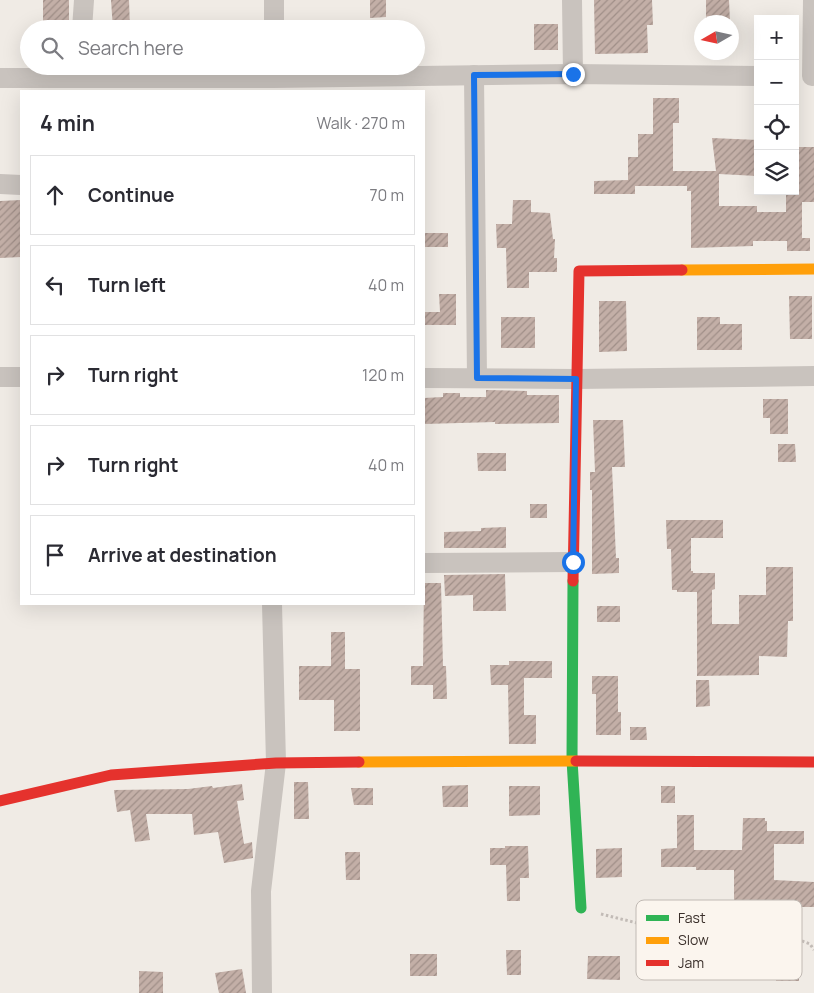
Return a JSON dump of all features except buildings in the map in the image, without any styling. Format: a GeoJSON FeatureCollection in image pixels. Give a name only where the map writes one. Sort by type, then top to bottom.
{"type":"FeatureCollection","features":[{"type":"Feature","properties":{"kind":"street"},"geometry":{"type":"LineString","coordinates":[[83,20],[84,0]]}},
{"type":"Feature","properties":{"kind":"street"},"geometry":{"type":"LineString","coordinates":[[274,0],[274,20]]}},
{"type":"Feature","properties":{"kind":"street"},"geometry":{"type":"LineString","coordinates":[[572,0],[573,74]]}},
{"type":"Feature","properties":{"kind":"street"},"geometry":{"type":"LineString","coordinates":[[807,76],[813,0]]}},
{"type":"Feature","properties":{"kind":"street"},"geometry":{"type":"LineString","coordinates":[[0,78],[274,79],[573,74],[754,76]]}},
{"type":"Feature","properties":{"kind":"street"},"geometry":{"type":"LineString","coordinates":[[474,75],[477,378]]}},
{"type":"Feature","properties":{"kind":"street"},"geometry":{"type":"LineString","coordinates":[[0,184],[20,185]]}},
{"type":"Feature","properties":{"kind":"street"},"geometry":{"type":"LineString","coordinates":[[581,908],[572,760],[573,562],[579,271],[814,269]]}},
{"type":"Feature","properties":{"kind":"street"},"geometry":{"type":"LineString","coordinates":[[425,378],[576,379],[814,376]]}},
{"type":"Feature","properties":{"kind":"street"},"geometry":{"type":"LineString","coordinates":[[0,377],[20,377]]}},
{"type":"Feature","properties":{"kind":"street"},"geometry":{"type":"LineString","coordinates":[[425,563],[573,562]]}},
{"type":"Feature","properties":{"kind":"street"},"geometry":{"type":"LineString","coordinates":[[262,993],[261,890],[276,763],[272,605]]}},
{"type":"Feature","properties":{"kind":"street"},"geometry":{"type":"LineString","coordinates":[[0,801],[111,775],[276,763],[572,760],[814,762]]}},
{"type":"Feature","properties":{"kind":"path"},"geometry":{"type":"LineString","coordinates":[[581,908],[636,922]]}},
{"type":"Feature","properties":{"kind":"path"},"geometry":{"type":"LineString","coordinates":[[802,941],[810,944],[814,950]]}},
{"type":"Feature","properties":{"kind":"traffic: fast"},"geometry":{"type":"LineString","coordinates":[[573,581],[572,760],[581,908]]}},
{"type":"Feature","properties":{"kind":"traffic: slow"},"geometry":{"type":"LineString","coordinates":[[682,270],[814,269]]}},
{"type":"Feature","properties":{"kind":"traffic: slow"},"geometry":{"type":"LineString","coordinates":[[359,762],[576,761]]}},
{"type":"Feature","properties":{"kind":"traffic: jam"},"geometry":{"type":"LineString","coordinates":[[573,581],[579,271],[682,270]]}},
{"type":"Feature","properties":{"kind":"traffic: jam"},"geometry":{"type":"LineString","coordinates":[[576,761],[814,762]]}},
{"type":"Feature","properties":{"kind":"traffic: jam"},"geometry":{"type":"LineString","coordinates":[[0,801],[111,775],[276,763],[359,762]]}},
{"type":"Feature","properties":{"kind":"route"},"geometry":{"type":"LineString","coordinates":[[573,74],[474,75],[477,378],[576,379],[573,562]]}}]}
